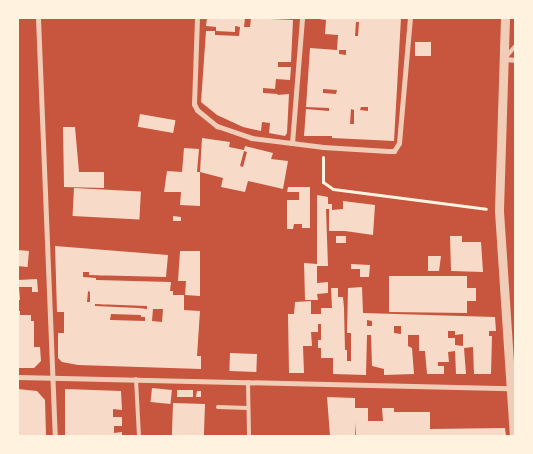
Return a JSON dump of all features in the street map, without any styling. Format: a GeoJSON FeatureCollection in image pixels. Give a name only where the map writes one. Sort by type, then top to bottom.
{"type":"FeatureCollection","features":[{"type":"Feature","properties":{"kind":"street"},"geometry":{"type":"LineString","coordinates":[[38,18],[54,436]]}},
{"type":"Feature","properties":{"kind":"street"},"geometry":{"type":"LineString","coordinates":[[197,18],[192,93],[196,110],[217,126],[232,133],[292,143],[388,151],[398,148],[410,18]]}},
{"type":"Feature","properties":{"kind":"street"},"geometry":{"type":"LineString","coordinates":[[292,143],[302,18]]}},
{"type":"Feature","properties":{"kind":"street"},"geometry":{"type":"LineString","coordinates":[[505,18],[499,211],[514,388],[514,436]]}},
{"type":"Feature","properties":{"kind":"street"},"geometry":{"type":"LineString","coordinates":[[504,59],[516,60]]}},
{"type":"Feature","properties":{"kind":"street"},"geometry":{"type":"LineString","coordinates":[[18,377],[514,388]]}},
{"type":"Feature","properties":{"kind":"lane"},"geometry":{"type":"LineString","coordinates":[[504,59],[516,45]]}},
{"type":"Feature","properties":{"kind":"lane"},"geometry":{"type":"LineString","coordinates":[[136,379],[139,436]]}},
{"type":"Feature","properties":{"kind":"lane"},"geometry":{"type":"LineString","coordinates":[[248,382],[250,436]]}},
{"type":"Feature","properties":{"kind":"lane"},"geometry":{"type":"LineString","coordinates":[[218,408],[248,408]]}},
{"type":"Feature","properties":{"kind":"path"},"geometry":{"type":"LineString","coordinates":[[323,147],[323,182],[333,189],[499,211]]}},
{"type":"Feature","properties":{"kind":"building"},"geometry":{"type":"Polygon","coordinates":[[[207,18],[245,18],[244,27],[250,27],[251,18],[293,20],[291,62],[278,62],[278,67],[291,67],[290,80],[276,79],[275,89],[263,88],[263,93],[289,94],[287,133],[285,136],[269,133],[270,123],[262,122],[261,131],[243,127],[217,115],[201,102],[206,31],[215,31],[215,35],[239,36],[240,27],[235,26],[235,32],[216,31],[216,27],[206,26],[207,18]]]}},
{"type":"Feature","properties":{"kind":"building"},"geometry":{"type":"Polygon","coordinates":[[[312,18],[401,18],[394,141],[332,138],[332,136],[304,136],[306,109],[329,111],[329,108],[306,107],[310,48],[337,50],[338,35],[325,34],[326,20],[312,18]],[[356,22],[355,36],[358,36],[359,22],[356,22]],[[339,50],[339,54],[346,55],[346,50],[339,50]],[[323,89],[323,93],[336,94],[337,90],[323,89]],[[361,107],[360,110],[368,111],[368,107],[361,107]],[[351,109],[350,124],[354,124],[354,110],[351,109]]]}},
{"type":"Feature","properties":{"kind":"building"},"geometry":{"type":"Polygon","coordinates":[[[415,42],[431,42],[431,56],[415,56],[415,42]]]}},
{"type":"Feature","properties":{"kind":"building"},"geometry":{"type":"Polygon","coordinates":[[[140,114],[175,120],[173,133],[138,127],[140,114]]]}},
{"type":"Feature","properties":{"kind":"building"},"geometry":{"type":"Polygon","coordinates":[[[63,127],[75,127],[79,172],[104,172],[104,188],[64,187],[63,127]]]}},
{"type":"Feature","properties":{"kind":"building"},"geometry":{"type":"Polygon","coordinates":[[[202,138],[230,142],[229,147],[244,150],[245,146],[273,153],[271,159],[288,161],[283,189],[248,181],[245,192],[221,187],[223,178],[200,172],[202,138]],[[244,151],[240,166],[243,167],[247,152],[244,151]]]}},
{"type":"Feature","properties":{"kind":"building"},"geometry":{"type":"Polygon","coordinates":[[[184,148],[199,149],[197,172],[200,172],[200,206],[180,205],[181,192],[164,192],[167,171],[182,172],[184,148]]]}},
{"type":"Feature","properties":{"kind":"building"},"geometry":{"type":"Polygon","coordinates":[[[288,187],[310,187],[310,228],[302,228],[302,224],[294,224],[293,229],[287,229],[287,200],[299,200],[299,192],[287,192],[288,187]]]}},
{"type":"Feature","properties":{"kind":"building"},"geometry":{"type":"Polygon","coordinates":[[[74,188],[141,192],[139,219],[73,216],[74,188]]]}},
{"type":"Feature","properties":{"kind":"building"},"geometry":{"type":"Polygon","coordinates":[[[317,195],[328,197],[328,204],[332,204],[332,210],[343,209],[343,201],[375,205],[373,235],[329,231],[329,209],[326,209],[328,266],[317,266],[317,283],[328,282],[328,293],[317,294],[318,300],[305,300],[304,263],[317,264],[317,195]]]}},
{"type":"Feature","properties":{"kind":"building"},"geometry":{"type":"Polygon","coordinates":[[[173,216],[181,217],[181,221],[173,221],[173,216]]]}},
{"type":"Feature","properties":{"kind":"building"},"geometry":{"type":"Polygon","coordinates":[[[336,236],[346,236],[346,243],[336,243],[336,236]]]}},
{"type":"Feature","properties":{"kind":"building"},"geometry":{"type":"Polygon","coordinates":[[[450,236],[462,236],[462,242],[481,242],[483,272],[451,271],[450,236]]]}},
{"type":"Feature","properties":{"kind":"building"},"geometry":{"type":"Polygon","coordinates":[[[55,246],[168,255],[166,277],[89,275],[89,272],[83,272],[83,277],[96,278],[96,280],[171,282],[170,291],[173,291],[173,295],[184,295],[184,310],[200,311],[197,356],[201,356],[201,369],[78,365],[62,362],[58,358],[58,333],[64,333],[64,312],[57,312],[55,246]],[[88,291],[87,302],[90,302],[90,292],[88,291]],[[95,304],[95,306],[147,309],[147,306],[95,304]],[[153,309],[152,321],[162,322],[163,309],[153,309]],[[111,314],[110,320],[145,321],[145,317],[141,317],[141,315],[111,314]]]}},
{"type":"Feature","properties":{"kind":"building"},"geometry":{"type":"Polygon","coordinates":[[[18,250],[29,251],[28,267],[18,266],[18,250]]]}},
{"type":"Feature","properties":{"kind":"building"},"geometry":{"type":"Polygon","coordinates":[[[180,251],[200,251],[200,296],[185,295],[186,281],[178,281],[180,251]]]}},
{"type":"Feature","properties":{"kind":"building"},"geometry":{"type":"Polygon","coordinates":[[[428,256],[441,256],[439,271],[428,271],[428,256]]]}},
{"type":"Feature","properties":{"kind":"building"},"geometry":{"type":"Polygon","coordinates":[[[351,264],[370,265],[369,277],[360,277],[360,269],[351,269],[351,264]]]}},
{"type":"Feature","properties":{"kind":"building"},"geometry":{"type":"Polygon","coordinates":[[[389,276],[467,276],[467,288],[476,288],[476,301],[467,301],[467,313],[389,312],[389,276]]]}},
{"type":"Feature","properties":{"kind":"building"},"geometry":{"type":"Polygon","coordinates":[[[37,279],[38,292],[32,292],[32,287],[19,287],[20,300],[18,300],[18,280],[37,279]]]}},
{"type":"Feature","properties":{"kind":"building"},"geometry":{"type":"Polygon","coordinates":[[[362,287],[363,313],[495,317],[496,331],[489,331],[489,336],[492,336],[491,374],[474,374],[473,347],[464,348],[466,374],[456,374],[455,351],[448,352],[449,362],[438,362],[438,366],[444,366],[444,374],[427,374],[425,351],[419,351],[419,335],[408,335],[408,346],[412,348],[414,374],[384,375],[384,369],[372,366],[371,335],[367,335],[366,375],[333,374],[333,358],[321,358],[321,348],[318,348],[318,340],[321,340],[321,324],[318,324],[318,332],[311,332],[312,346],[303,346],[304,373],[289,373],[288,314],[294,314],[295,302],[311,301],[311,314],[321,314],[321,308],[332,308],[331,288],[338,288],[338,297],[343,297],[345,350],[347,350],[347,361],[351,361],[351,333],[347,333],[348,288],[362,287]],[[367,320],[367,326],[372,326],[372,321],[367,320]],[[394,326],[394,333],[401,334],[401,326],[394,326]],[[448,331],[448,338],[455,338],[455,345],[463,346],[463,334],[455,335],[455,331],[448,331]]]}},
{"type":"Feature","properties":{"kind":"building"},"geometry":{"type":"Polygon","coordinates":[[[18,311],[20,311],[20,315],[31,315],[31,321],[34,321],[34,347],[40,347],[41,361],[34,368],[18,368],[18,311]]]}},
{"type":"Feature","properties":{"kind":"building"},"geometry":{"type":"Polygon","coordinates":[[[230,353],[257,354],[256,372],[229,371],[230,353]]]}},
{"type":"Feature","properties":{"kind":"building"},"geometry":{"type":"Polygon","coordinates":[[[152,388],[172,390],[170,404],[151,402],[152,388]]]}},
{"type":"Feature","properties":{"kind":"building"},"geometry":{"type":"Polygon","coordinates":[[[18,389],[37,391],[45,400],[46,436],[18,436],[18,389]]]}},
{"type":"Feature","properties":{"kind":"building"},"geometry":{"type":"Polygon","coordinates":[[[65,389],[121,391],[122,410],[113,409],[113,417],[122,417],[122,426],[114,426],[114,433],[122,432],[122,436],[65,436],[65,389]]]}},
{"type":"Feature","properties":{"kind":"building"},"geometry":{"type":"Polygon","coordinates":[[[177,390],[193,390],[193,397],[177,397],[177,390]]]}},
{"type":"Feature","properties":{"kind":"building"},"geometry":{"type":"Polygon","coordinates":[[[197,391],[201,391],[201,397],[196,397],[197,391]]]}},
{"type":"Feature","properties":{"kind":"building"},"geometry":{"type":"Polygon","coordinates":[[[327,397],[355,398],[355,408],[368,408],[368,421],[383,421],[382,408],[394,408],[394,412],[430,412],[430,429],[505,428],[506,436],[356,436],[356,422],[355,436],[330,436],[327,397]]]}},
{"type":"Feature","properties":{"kind":"building"},"geometry":{"type":"Polygon","coordinates":[[[173,403],[205,404],[204,436],[172,436],[173,403]]]}}]}
